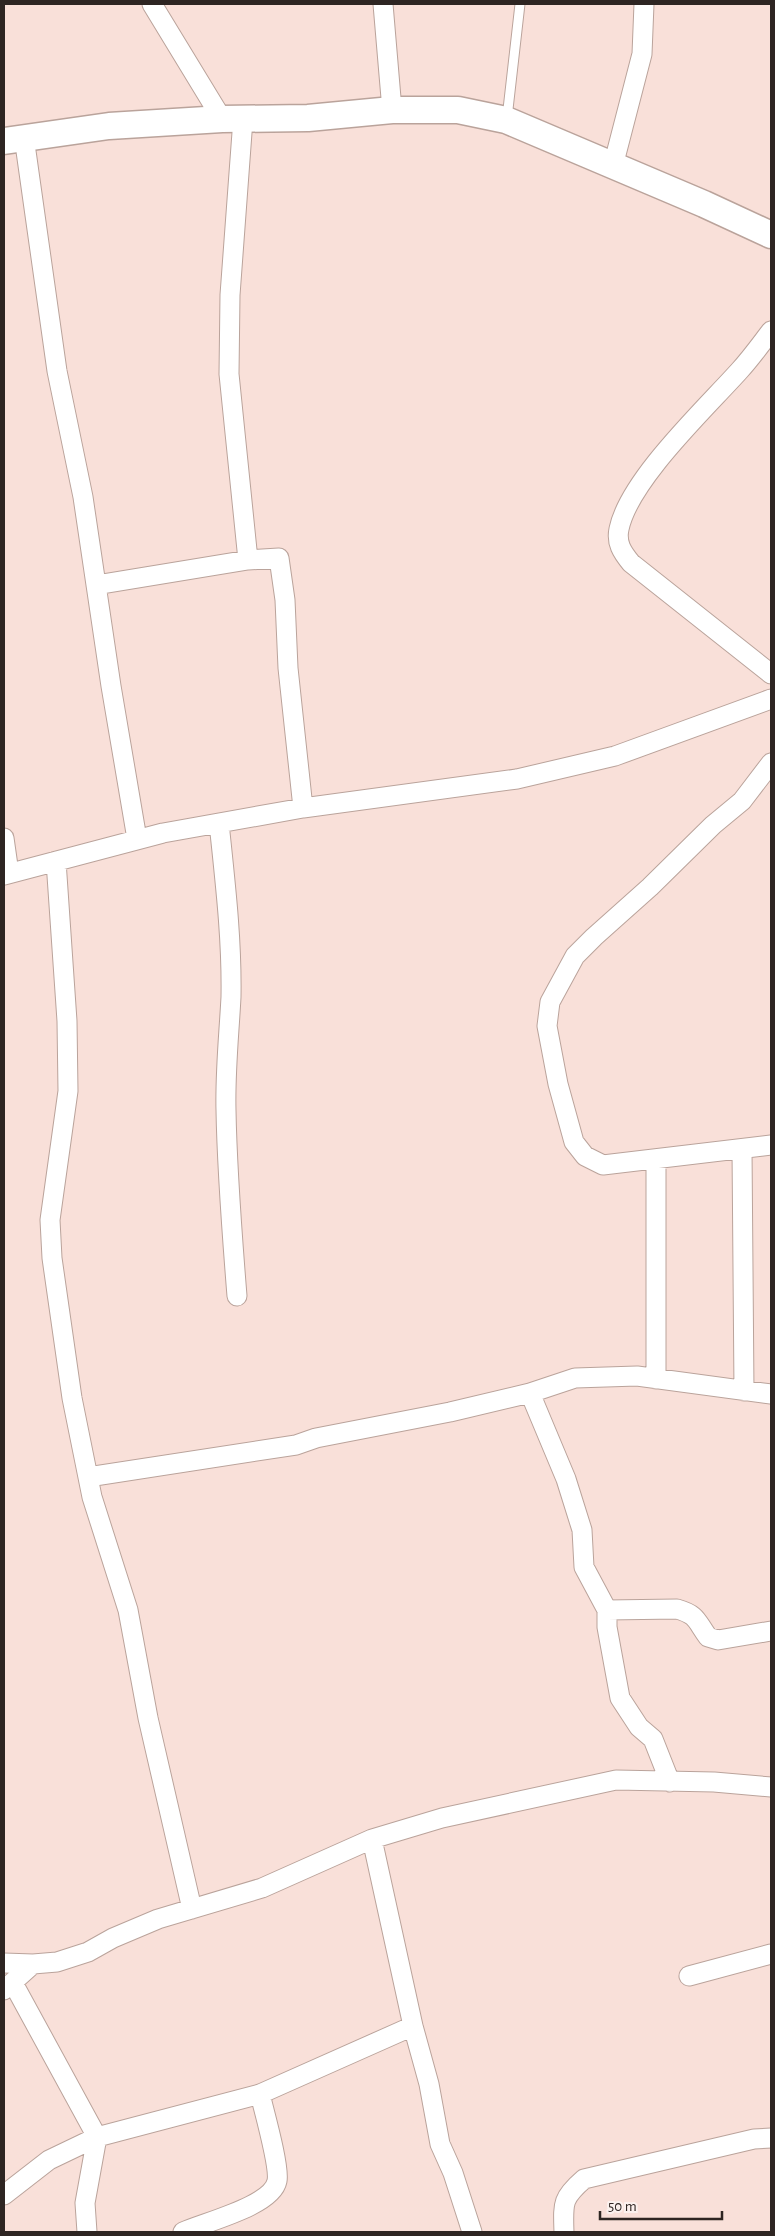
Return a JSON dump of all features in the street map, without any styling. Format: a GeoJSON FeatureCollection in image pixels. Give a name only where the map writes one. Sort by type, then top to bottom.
{"type":"FeatureCollection","features":[{"type":"Feature","properties":{"kind":"street"},"geometry":{"type":"LineString","coordinates":[[152,4],[233,119],[230,374],[248,560]]}},
{"type":"Feature","properties":{"kind":"street"},"geometry":{"type":"LineString","coordinates":[[383,4],[392,110]]}},
{"type":"Feature","properties":{"kind":"street"},"geometry":{"type":"LineString","coordinates":[[613,166],[642,54],[644,4]]}},
{"type":"Feature","properties":{"kind":"street"},"geometry":{"type":"LineString","coordinates":[[137,839],[83,497],[57,371],[14,139],[109,126],[233,119],[308,118],[392,110],[458,110],[506,120],[771,235]]}},
{"type":"Feature","properties":{"kind":"street"},"geometry":{"type":"LineString","coordinates":[[771,331],[742,368],[691,422],[650,472],[632,497],[619,529],[620,549],[630,563],[771,674]]}},
{"type":"Feature","properties":{"kind":"street"},"geometry":{"type":"LineString","coordinates":[[96,585],[248,560],[279,558],[285,600],[288,668],[303,808]]}},
{"type":"Feature","properties":{"kind":"street"},"geometry":{"type":"LineString","coordinates":[[4,838],[6,874],[137,839],[219,823],[303,808],[517,779],[615,756],[771,699]]}},
{"type":"Feature","properties":{"kind":"street"},"geometry":{"type":"LineString","coordinates":[[771,763],[742,801],[713,825],[650,887],[575,956],[550,1002],[547,1026],[558,1084],[574,1142],[586,1156],[603,1165],[771,1145]]}},
{"type":"Feature","properties":{"kind":"street"},"geometry":{"type":"LineString","coordinates":[[219,823],[230,932],[231,997],[226,1051],[226,1111],[229,1197],[237,1296]]}},
{"type":"Feature","properties":{"kind":"street"},"geometry":{"type":"LineString","coordinates":[[56,861],[67,1021],[68,1091],[50,1220],[52,1258],[72,1398],[92,1497],[128,1610],[148,1718],[192,1909]]}},
{"type":"Feature","properties":{"kind":"street"},"geometry":{"type":"LineString","coordinates":[[742,1149],[744,1391]]}},
{"type":"Feature","properties":{"kind":"street"},"geometry":{"type":"LineString","coordinates":[[656,1159],[656,1379]]}},
{"type":"Feature","properties":{"kind":"street"},"geometry":{"type":"LineString","coordinates":[[88,1477],[296,1445],[316,1438],[450,1412],[530,1393],[575,1378],[637,1376],[771,1394]]}},
{"type":"Feature","properties":{"kind":"street"},"geometry":{"type":"LineString","coordinates":[[530,1393],[566,1480],[582,1530],[584,1567],[606,1610],[607,1626],[620,1698],[639,1727],[653,1739],[670,1782]]}},
{"type":"Feature","properties":{"kind":"street"},"geometry":{"type":"LineString","coordinates":[[606,1610],[677,1609],[696,1616],[708,1637],[718,1640],[771,1631]]}},
{"type":"Feature","properties":{"kind":"street"},"geometry":{"type":"LineString","coordinates":[[4,1963],[33,1964],[57,1962],[88,1952],[113,1938],[158,1919],[262,1888],[372,1839],[451,1816],[616,1780],[714,1782],[771,1787]]}},
{"type":"Feature","properties":{"kind":"street"},"geometry":{"type":"LineString","coordinates":[[372,1839],[413,2026],[429,2084],[440,2144],[453,2173],[472,2232]]}},
{"type":"Feature","properties":{"kind":"street"},"geometry":{"type":"LineString","coordinates":[[690,1976],[771,1954]]}},
{"type":"Feature","properties":{"kind":"street"},"geometry":{"type":"LineString","coordinates":[[33,1964],[8,1987],[96,2137],[85,2203],[86,2232]]}},
{"type":"Feature","properties":{"kind":"street"},"geometry":{"type":"LineString","coordinates":[[4,2195],[49,2160],[96,2137],[260,2094],[413,2026]]}},
{"type":"Feature","properties":{"kind":"street"},"geometry":{"type":"LineString","coordinates":[[183,2232],[250,2206],[270,2194],[278,2181],[260,2094]]}},
{"type":"Feature","properties":{"kind":"street"},"geometry":{"type":"LineString","coordinates":[[564,2232],[563,2216],[567,2194],[584,2179],[754,2139],[771,2138]]}},
{"type":"Feature","properties":{"kind":"lane"},"geometry":{"type":"LineString","coordinates":[[506,120],[520,4]]}}]}
